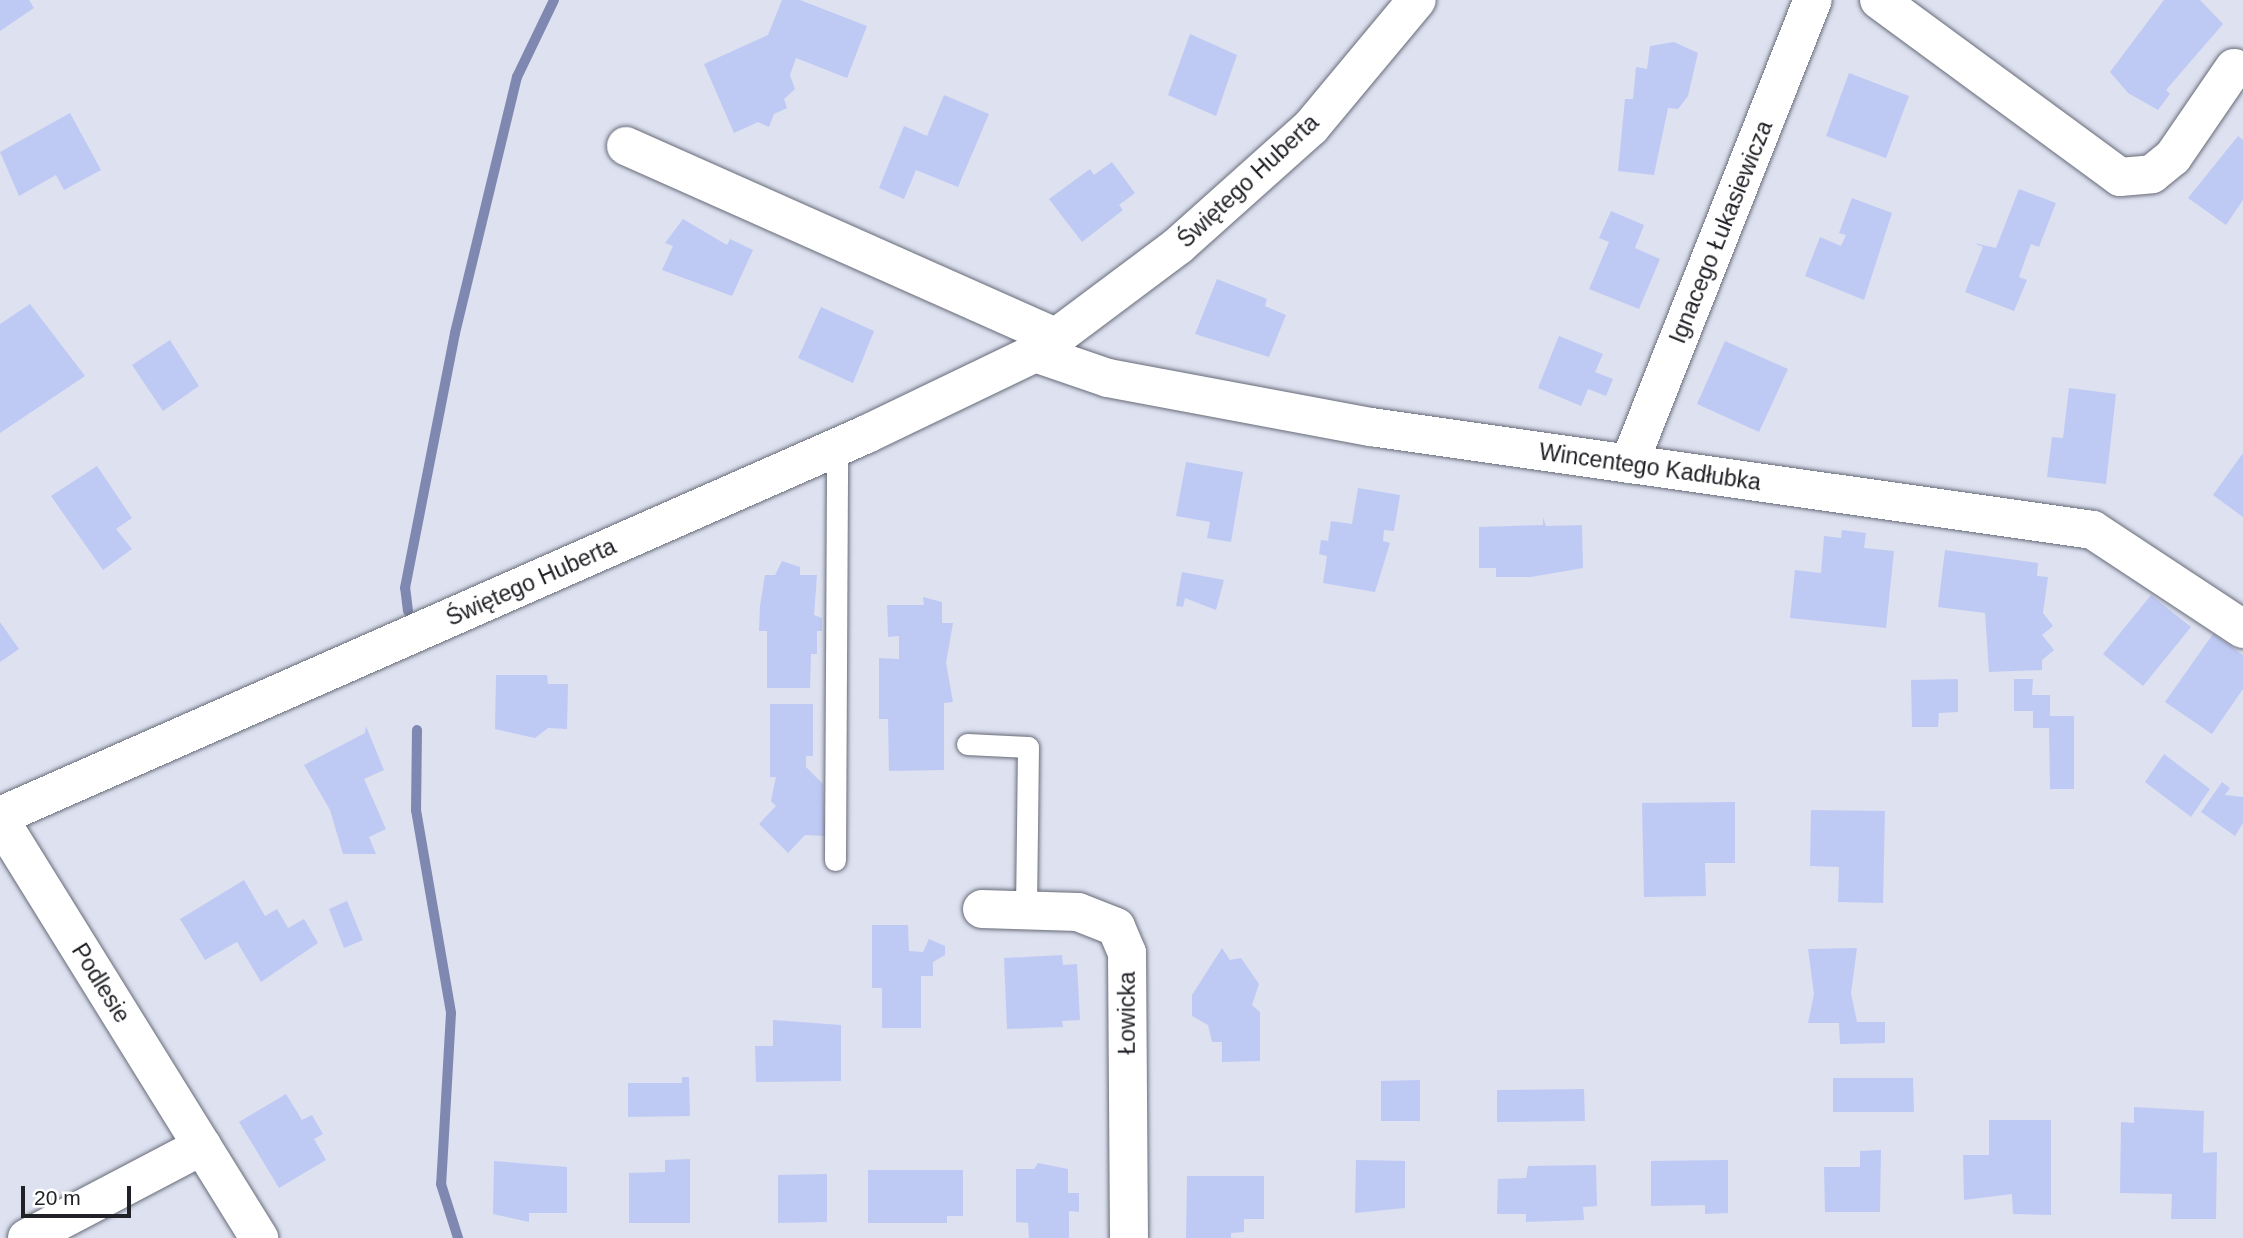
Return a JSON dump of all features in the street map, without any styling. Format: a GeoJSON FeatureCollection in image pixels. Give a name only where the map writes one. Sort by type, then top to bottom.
{"type":"FeatureCollection","features":[{"type":"Feature","properties":{"kind":"street","name":"Świętego Huberta"},"geometry":{"type":"LineString","coordinates":[[0,818],[836,448],[1046,345],[1178,246],[1311,127],[1417,0]]}},
{"type":"Feature","properties":{"kind":"street","name":"Ignacego Łukasiewicza"},"geometry":{"type":"LineString","coordinates":[[1629,464],[1813,0]]}},
{"type":"Feature","properties":{"kind":"street"},"geometry":{"type":"LineString","coordinates":[[1880,0],[2120,177],[2152,174],[2173,157],[2234,68]]}},
{"type":"Feature","properties":{"kind":"street"},"geometry":{"type":"LineString","coordinates":[[626,146],[1046,345]]}},
{"type":"Feature","properties":{"kind":"street","name":"Wincentego Kadłubka"},"geometry":{"type":"LineString","coordinates":[[1046,345],[1108,378],[1371,427],[2093,530],[2243,629]]}},
{"type":"Feature","properties":{"kind":"street","name":"Podlesie"},"geometry":{"type":"LineString","coordinates":[[0,818],[259,1238]]}},
{"type":"Feature","properties":{"kind":"street","name":"Łowicka"},"geometry":{"type":"LineString","coordinates":[[982,909],[1078,912],[1116,927],[1127,953],[1129,1238]]}},
{"type":"Feature","properties":{"kind":"street"},"geometry":{"type":"LineString","coordinates":[[27,1238],[202,1146]]}},
{"type":"Feature","properties":{"kind":"lane"},"geometry":{"type":"LineString","coordinates":[[835,860],[836,448]]}},
{"type":"Feature","properties":{"kind":"lane"},"geometry":{"type":"LineString","coordinates":[[967,744],[1028,747],[1026,910]]}},
{"type":"Feature","properties":{"kind":"building"},"geometry":{"type":"Polygon","coordinates":[[[0,0],[29,0],[34,8],[0,31],[0,0]]]}},
{"type":"Feature","properties":{"kind":"building"},"geometry":{"type":"Polygon","coordinates":[[[782,0],[800,0],[867,26],[847,78],[796,58],[790,75],[795,89],[784,99],[787,108],[774,114],[769,127],[758,122],[734,133],[704,64],[768,35],[782,0]]]}},
{"type":"Feature","properties":{"kind":"building"},"geometry":{"type":"Polygon","coordinates":[[[2164,0],[2200,0],[2223,24],[2166,90],[2170,94],[2158,110],[2128,93],[2110,72],[2164,0]]]}},
{"type":"Feature","properties":{"kind":"building"},"geometry":{"type":"Polygon","coordinates":[[[1190,34],[1237,55],[1216,116],[1168,95],[1190,34]]]}},
{"type":"Feature","properties":{"kind":"building"},"geometry":{"type":"Polygon","coordinates":[[[1674,42],[1698,53],[1688,96],[1678,109],[1668,108],[1654,175],[1618,171],[1625,99],[1633,99],[1636,67],[1647,69],[1650,46],[1674,42]]]}},
{"type":"Feature","properties":{"kind":"building"},"geometry":{"type":"Polygon","coordinates":[[[1849,73],[1909,96],[1886,158],[1826,136],[1849,73]]]}},
{"type":"Feature","properties":{"kind":"building"},"geometry":{"type":"Polygon","coordinates":[[[944,95],[989,114],[958,187],[916,170],[904,199],[879,188],[904,126],[927,136],[944,95]]]}},
{"type":"Feature","properties":{"kind":"building"},"geometry":{"type":"Polygon","coordinates":[[[70,113],[101,170],[64,190],[56,175],[19,196],[0,152],[70,113]]]}},
{"type":"Feature","properties":{"kind":"building"},"geometry":{"type":"Polygon","coordinates":[[[2238,136],[2243,140],[2243,200],[2226,225],[2188,198],[2238,136]]]}},
{"type":"Feature","properties":{"kind":"building"},"geometry":{"type":"Polygon","coordinates":[[[1112,162],[1135,193],[1119,205],[1123,210],[1082,242],[1049,199],[1090,169],[1094,175],[1112,162]]]}},
{"type":"Feature","properties":{"kind":"building"},"geometry":{"type":"Polygon","coordinates":[[[2019,189],[2056,203],[2039,247],[2031,244],[2019,277],[2027,280],[2014,311],[1965,292],[1983,247],[1974,243],[1996,248],[2019,189]]]}},
{"type":"Feature","properties":{"kind":"building"},"geometry":{"type":"Polygon","coordinates":[[[1852,198],[1892,213],[1864,300],[1805,276],[1820,237],[1841,246],[1846,235],[1839,233],[1852,198]]]}},
{"type":"Feature","properties":{"kind":"building"},"geometry":{"type":"Polygon","coordinates":[[[1611,211],[1644,225],[1635,248],[1660,259],[1639,309],[1589,289],[1609,242],[1599,238],[1611,211]]]}},
{"type":"Feature","properties":{"kind":"building"},"geometry":{"type":"Polygon","coordinates":[[[683,219],[727,245],[730,239],[753,250],[732,296],[662,270],[673,246],[665,243],[683,219]]]}},
{"type":"Feature","properties":{"kind":"building"},"geometry":{"type":"Polygon","coordinates":[[[1217,279],[1267,299],[1265,306],[1286,315],[1269,357],[1195,334],[1217,279]]]}},
{"type":"Feature","properties":{"kind":"building"},"geometry":{"type":"Polygon","coordinates":[[[30,304],[85,376],[0,433],[0,324],[30,304]]]}},
{"type":"Feature","properties":{"kind":"building"},"geometry":{"type":"Polygon","coordinates":[[[821,307],[874,331],[853,383],[798,358],[821,307]]]}},
{"type":"Feature","properties":{"kind":"building"},"geometry":{"type":"Polygon","coordinates":[[[1559,336],[1603,354],[1595,372],[1613,379],[1606,396],[1588,389],[1581,406],[1538,388],[1559,336]]]}},
{"type":"Feature","properties":{"kind":"building"},"geometry":{"type":"Polygon","coordinates":[[[170,340],[199,386],[163,411],[132,365],[170,340]]]}},
{"type":"Feature","properties":{"kind":"building"},"geometry":{"type":"Polygon","coordinates":[[[1725,341],[1788,369],[1759,432],[1697,404],[1725,341]]]}},
{"type":"Feature","properties":{"kind":"building"},"geometry":{"type":"Polygon","coordinates":[[[2069,388],[2116,394],[2106,484],[2047,477],[2052,437],[2063,438],[2069,388]]]}},
{"type":"Feature","properties":{"kind":"building"},"geometry":{"type":"Polygon","coordinates":[[[2243,453],[2243,517],[2213,495],[2243,453]]]}},
{"type":"Feature","properties":{"kind":"building"},"geometry":{"type":"Polygon","coordinates":[[[1186,462],[1243,472],[1231,542],[1207,538],[1210,522],[1176,516],[1186,462]]]}},
{"type":"Feature","properties":{"kind":"building"},"geometry":{"type":"Polygon","coordinates":[[[97,466],[132,518],[116,529],[132,549],[103,570],[51,496],[97,466]]]}},
{"type":"Feature","properties":{"kind":"building"},"geometry":{"type":"Polygon","coordinates":[[[1358,488],[1400,495],[1394,531],[1384,530],[1383,541],[1390,543],[1375,592],[1323,583],[1327,556],[1319,554],[1321,540],[1328,541],[1331,521],[1352,524],[1358,488]]]}},
{"type":"Feature","properties":{"kind":"building"},"geometry":{"type":"Polygon","coordinates":[[[1543,517],[1546,526],[1582,525],[1583,568],[1531,577],[1496,577],[1496,568],[1479,568],[1479,527],[1543,525],[1543,517]]]}},
{"type":"Feature","properties":{"kind":"building"},"geometry":{"type":"Polygon","coordinates":[[[1842,530],[1866,533],[1864,548],[1894,551],[1886,628],[1790,618],[1795,570],[1821,573],[1824,536],[1841,538],[1842,530]]]}},
{"type":"Feature","properties":{"kind":"building"},"geometry":{"type":"Polygon","coordinates":[[[1945,550],[2038,563],[2037,576],[2048,577],[2043,613],[2053,626],[2042,635],[2054,650],[2042,660],[2042,670],[1989,672],[1985,613],[1938,607],[1945,550]]]}},
{"type":"Feature","properties":{"kind":"building"},"geometry":{"type":"Polygon","coordinates":[[[782,561],[800,567],[800,575],[817,575],[814,615],[822,618],[822,631],[817,631],[817,654],[811,654],[810,688],[767,688],[767,631],[759,631],[760,606],[765,575],[775,575],[782,561]]]}},
{"type":"Feature","properties":{"kind":"building"},"geometry":{"type":"Polygon","coordinates":[[[1182,572],[1224,580],[1216,610],[1185,598],[1183,607],[1176,606],[1182,572]]]}},
{"type":"Feature","properties":{"kind":"building"},"geometry":{"type":"Polygon","coordinates":[[[2151,595],[2191,627],[2143,686],[2103,654],[2151,595]]]}},
{"type":"Feature","properties":{"kind":"building"},"geometry":{"type":"Polygon","coordinates":[[[923,597],[942,602],[942,623],[953,623],[946,663],[953,702],[944,703],[944,770],[889,771],[888,719],[879,719],[879,658],[899,659],[899,636],[888,637],[887,605],[924,605],[923,597]]]}},
{"type":"Feature","properties":{"kind":"building"},"geometry":{"type":"Polygon","coordinates":[[[0,622],[19,649],[0,662],[0,622]]]}},
{"type":"Feature","properties":{"kind":"building"},"geometry":{"type":"Polygon","coordinates":[[[2213,634],[2243,655],[2243,689],[2212,734],[2165,702],[2213,634]]]}},
{"type":"Feature","properties":{"kind":"building"},"geometry":{"type":"Polygon","coordinates":[[[496,675],[547,675],[548,684],[568,684],[567,729],[548,728],[535,738],[495,729],[496,675]]]}},
{"type":"Feature","properties":{"kind":"building"},"geometry":{"type":"Polygon","coordinates":[[[1958,679],[1958,712],[1939,713],[1938,727],[1912,727],[1911,680],[1958,679]]]}},
{"type":"Feature","properties":{"kind":"building"},"geometry":{"type":"Polygon","coordinates":[[[2014,679],[2033,679],[2032,695],[2050,695],[2050,716],[2074,716],[2074,789],[2050,789],[2049,728],[2033,728],[2033,711],[2014,711],[2014,679]]]}},
{"type":"Feature","properties":{"kind":"building"},"geometry":{"type":"Polygon","coordinates":[[[770,704],[813,704],[813,756],[806,756],[806,767],[823,784],[825,836],[805,835],[788,853],[759,824],[776,806],[771,801],[776,777],[770,777],[770,704]]]}},
{"type":"Feature","properties":{"kind":"building"},"geometry":{"type":"Polygon","coordinates":[[[366,726],[384,770],[364,779],[386,829],[369,837],[376,854],[343,854],[330,810],[304,765],[365,733],[366,726]]]}},
{"type":"Feature","properties":{"kind":"building"},"geometry":{"type":"Polygon","coordinates":[[[2164,754],[2210,789],[2191,817],[2145,782],[2164,754]]]}},
{"type":"Feature","properties":{"kind":"building"},"geometry":{"type":"Polygon","coordinates":[[[2222,782],[2230,788],[2225,795],[2243,797],[2243,823],[2235,836],[2201,812],[2222,782]]]}},
{"type":"Feature","properties":{"kind":"building"},"geometry":{"type":"Polygon","coordinates":[[[1735,802],[1735,863],[1705,863],[1706,896],[1644,897],[1642,803],[1735,802]]]}},
{"type":"Feature","properties":{"kind":"building"},"geometry":{"type":"Polygon","coordinates":[[[1811,810],[1885,811],[1883,903],[1838,902],[1839,867],[1810,866],[1811,810]]]}},
{"type":"Feature","properties":{"kind":"building"},"geometry":{"type":"Polygon","coordinates":[[[244,880],[265,916],[277,909],[288,928],[304,919],[318,943],[261,982],[237,942],[205,960],[180,919],[244,880]]]}},
{"type":"Feature","properties":{"kind":"building"},"geometry":{"type":"Polygon","coordinates":[[[347,901],[363,940],[344,948],[329,909],[347,901]]]}},
{"type":"Feature","properties":{"kind":"building"},"geometry":{"type":"Polygon","coordinates":[[[872,925],[908,925],[909,951],[923,952],[929,939],[945,946],[945,955],[933,962],[933,976],[921,976],[921,1028],[882,1028],[882,988],[872,988],[872,925]]]}},
{"type":"Feature","properties":{"kind":"building"},"geometry":{"type":"Polygon","coordinates":[[[1222,948],[1230,960],[1241,958],[1259,984],[1252,1005],[1260,1012],[1260,1061],[1222,1062],[1222,1042],[1212,1042],[1208,1025],[1192,1016],[1192,995],[1222,948]]]}},
{"type":"Feature","properties":{"kind":"building"},"geometry":{"type":"Polygon","coordinates":[[[1857,948],[1851,993],[1857,1022],[1885,1022],[1885,1043],[1840,1044],[1839,1023],[1808,1023],[1814,994],[1808,949],[1857,948]]]}},
{"type":"Feature","properties":{"kind":"building"},"geometry":{"type":"Polygon","coordinates":[[[1062,955],[1063,965],[1077,964],[1080,1020],[1062,1021],[1063,1027],[1007,1029],[1004,958],[1062,955]]]}},
{"type":"Feature","properties":{"kind":"building"},"geometry":{"type":"Polygon","coordinates":[[[773,1020],[841,1025],[841,1081],[756,1082],[755,1046],[773,1046],[773,1020]]]}},
{"type":"Feature","properties":{"kind":"building"},"geometry":{"type":"Polygon","coordinates":[[[682,1077],[689,1077],[690,1116],[628,1117],[628,1083],[682,1083],[682,1077]]]}},
{"type":"Feature","properties":{"kind":"building"},"geometry":{"type":"Polygon","coordinates":[[[1833,1078],[1913,1078],[1914,1112],[1833,1112],[1833,1078]]]}},
{"type":"Feature","properties":{"kind":"building"},"geometry":{"type":"Polygon","coordinates":[[[1420,1080],[1420,1121],[1381,1121],[1381,1081],[1420,1080]]]}},
{"type":"Feature","properties":{"kind":"building"},"geometry":{"type":"Polygon","coordinates":[[[1584,1089],[1585,1121],[1497,1122],[1497,1090],[1584,1089]]]}},
{"type":"Feature","properties":{"kind":"building"},"geometry":{"type":"Polygon","coordinates":[[[286,1094],[302,1120],[312,1115],[323,1134],[314,1139],[326,1160],[279,1188],[239,1122],[286,1094]]]}},
{"type":"Feature","properties":{"kind":"building"},"geometry":{"type":"Polygon","coordinates":[[[2134,1107],[2204,1111],[2203,1153],[2217,1152],[2216,1219],[2171,1219],[2172,1194],[2120,1193],[2121,1122],[2134,1123],[2134,1107]]]}},
{"type":"Feature","properties":{"kind":"building"},"geometry":{"type":"Polygon","coordinates":[[[1989,1120],[2051,1120],[2051,1215],[2013,1214],[2012,1194],[1964,1200],[1963,1155],[1989,1155],[1989,1120]]]}},
{"type":"Feature","properties":{"kind":"building"},"geometry":{"type":"Polygon","coordinates":[[[1881,1150],[1880,1212],[1825,1212],[1824,1167],[1860,1167],[1860,1151],[1881,1150]]]}},
{"type":"Feature","properties":{"kind":"building"},"geometry":{"type":"Polygon","coordinates":[[[690,1159],[690,1223],[629,1223],[629,1173],[665,1172],[665,1160],[690,1159]]]}},
{"type":"Feature","properties":{"kind":"building"},"geometry":{"type":"Polygon","coordinates":[[[1356,1160],[1405,1161],[1405,1208],[1355,1213],[1356,1160]]]}},
{"type":"Feature","properties":{"kind":"building"},"geometry":{"type":"Polygon","coordinates":[[[1728,1160],[1728,1213],[1705,1214],[1705,1205],[1651,1206],[1651,1161],[1728,1160]]]}},
{"type":"Feature","properties":{"kind":"building"},"geometry":{"type":"Polygon","coordinates":[[[494,1161],[567,1167],[567,1213],[529,1213],[529,1222],[493,1214],[494,1161]]]}},
{"type":"Feature","properties":{"kind":"building"},"geometry":{"type":"Polygon","coordinates":[[[1038,1163],[1068,1169],[1068,1193],[1079,1193],[1079,1212],[1069,1211],[1069,1238],[1029,1238],[1028,1223],[1016,1222],[1016,1169],[1034,1169],[1038,1163]]]}},
{"type":"Feature","properties":{"kind":"building"},"geometry":{"type":"Polygon","coordinates":[[[1596,1165],[1597,1206],[1583,1207],[1584,1220],[1526,1222],[1526,1214],[1497,1214],[1498,1179],[1526,1178],[1528,1166],[1596,1165]]]}},
{"type":"Feature","properties":{"kind":"building"},"geometry":{"type":"Polygon","coordinates":[[[868,1170],[963,1170],[963,1216],[947,1216],[947,1223],[868,1223],[868,1170]]]}},
{"type":"Feature","properties":{"kind":"building"},"geometry":{"type":"Polygon","coordinates":[[[827,1174],[827,1222],[778,1223],[778,1175],[827,1174]]]}},
{"type":"Feature","properties":{"kind":"building"},"geometry":{"type":"Polygon","coordinates":[[[1187,1176],[1264,1176],[1264,1219],[1244,1219],[1244,1232],[1231,1233],[1231,1238],[1186,1238],[1187,1176]]]}},
{"type":"Feature","properties":{"kind":"waterway"},"geometry":{"type":"LineString","coordinates":[[408,611],[405,588],[455,333],[517,77],[554,0]]}},
{"type":"Feature","properties":{"kind":"waterway"},"geometry":{"type":"LineString","coordinates":[[417,730],[416,810],[451,1013],[441,1184],[458,1238]]}}]}
